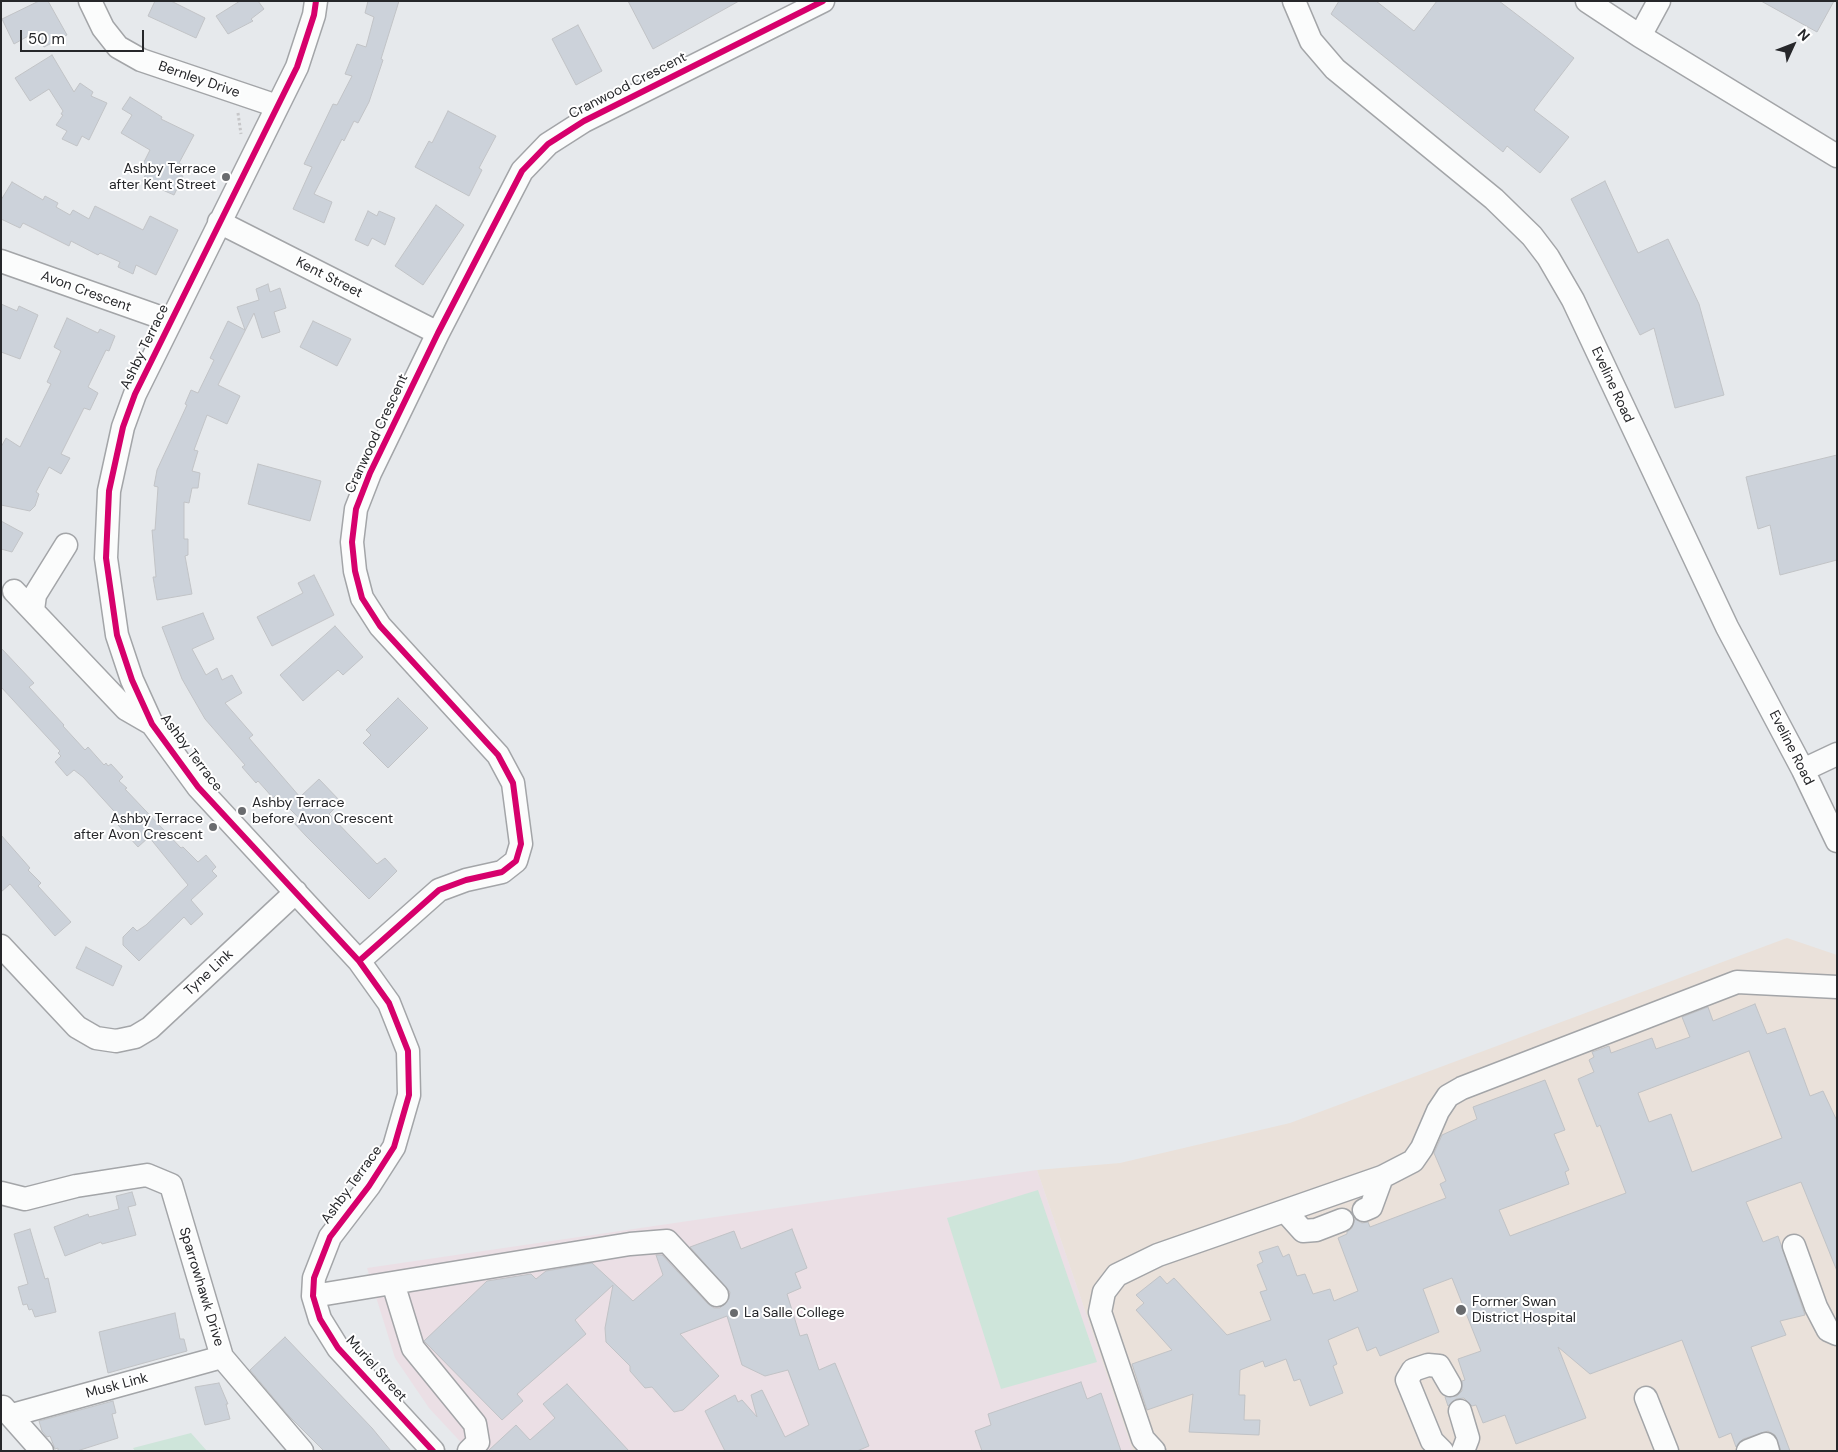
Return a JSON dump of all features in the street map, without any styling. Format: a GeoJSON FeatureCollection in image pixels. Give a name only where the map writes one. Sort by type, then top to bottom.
{"type":"FeatureCollection","features":[{"type":"Feature","properties":{"kind":"street","name":"Bernley Drive"},"geometry":{"type":"LineString","coordinates":[[90,1],[103,28],[118,47],[142,60],[277,106]]}},
{"type":"Feature","properties":{"kind":"street","name":"Ashby Terrace"},"geometry":{"type":"LineString","coordinates":[[313,1296],[314,1278],[330,1237],[369,1186],[394,1147],[409,1095],[408,1051],[389,1003],[359,961],[198,787],[152,724],[132,680],[117,635],[106,558],[109,491],[123,427],[135,394],[296,67],[314,15],[316,1]]}},
{"type":"Feature","properties":{"kind":"street","name":"Cranwood Crescent"},"geometry":{"type":"LineString","coordinates":[[359,961],[439,890],[466,880],[502,872],[516,861],[520,844],[513,783],[498,755],[380,626],[362,598],[355,571],[352,542],[356,509],[370,473],[438,333],[522,171],[548,144],[584,121],[823,1]]}},
{"type":"Feature","properties":{"kind":"street","name":"Eveline Road"},"geometry":{"type":"LineString","coordinates":[[1294,1],[1312,41],[1335,69],[1494,199],[1520,223],[1548,257],[1573,300],[1727,627],[1803,770],[1837,840]]}},
{"type":"Feature","properties":{"kind":"street"},"geometry":{"type":"LineString","coordinates":[[1587,1],[1640,36],[1837,156]]}},
{"type":"Feature","properties":{"kind":"street"},"geometry":{"type":"LineString","coordinates":[[1640,36],[1659,1]]}},
{"type":"Feature","properties":{"kind":"street","name":"Kent Street"},"geometry":{"type":"LineString","coordinates":[[219,222],[438,333]]}},
{"type":"Feature","properties":{"kind":"street","name":"Avon Crescent"},"geometry":{"type":"LineString","coordinates":[[1,261],[171,321]]}},
{"type":"Feature","properties":{"kind":"street"},"geometry":{"type":"LineString","coordinates":[[34,610],[35,595],[66,545]]}},
{"type":"Feature","properties":{"kind":"street"},"geometry":{"type":"LineString","coordinates":[[14,591],[126,709],[152,724]]}},
{"type":"Feature","properties":{"kind":"street"},"geometry":{"type":"LineString","coordinates":[[1803,770],[1837,754]]}},
{"type":"Feature","properties":{"kind":"street","name":"Tyne Link"},"geometry":{"type":"LineString","coordinates":[[1,946],[77,1027],[96,1038],[116,1041],[134,1038],[150,1028],[296,892]]}},
{"type":"Feature","properties":{"kind":"street"},"geometry":{"type":"LineString","coordinates":[[1154,1451],[1142,1439],[1100,1312],[1104,1292],[1117,1275],[1158,1255],[1382,1177],[1414,1161],[1422,1148],[1438,1111],[1448,1096],[1462,1088],[1737,982],[1837,988]]}},
{"type":"Feature","properties":{"kind":"street","name":"Sparrowhawk Drive"},"geometry":{"type":"LineString","coordinates":[[1,1193],[25,1199],[76,1186],[147,1175],[171,1185],[222,1357],[302,1451]]}},
{"type":"Feature","properties":{"kind":"street"},"geometry":{"type":"LineString","coordinates":[[1364,1210],[1371,1207],[1382,1177]]}},
{"type":"Feature","properties":{"kind":"street"},"geometry":{"type":"LineString","coordinates":[[1285,1211],[1303,1231],[1316,1230],[1342,1220]]}},
{"type":"Feature","properties":{"kind":"street"},"geometry":{"type":"LineString","coordinates":[[313,1296],[630,1244],[667,1240],[717,1295]]}},
{"type":"Feature","properties":{"kind":"street"},"geometry":{"type":"LineString","coordinates":[[1794,1246],[1816,1307],[1828,1330],[1837,1334]]}},
{"type":"Feature","properties":{"kind":"street"},"geometry":{"type":"LineString","coordinates":[[393,1282],[413,1348],[475,1424],[478,1442],[469,1451]]}},
{"type":"Feature","properties":{"kind":"street","name":"Muriel Street"},"geometry":{"type":"LineString","coordinates":[[313,1296],[320,1319],[338,1348],[433,1451]]}},
{"type":"Feature","properties":{"kind":"street","name":"Musk Link"},"geometry":{"type":"LineString","coordinates":[[7,1410],[222,1357]]}},
{"type":"Feature","properties":{"kind":"street"},"geometry":{"type":"LineString","coordinates":[[1442,1451],[1432,1440],[1407,1380],[1413,1370],[1428,1365],[1439,1366],[1450,1386]]}},
{"type":"Feature","properties":{"kind":"street"},"geometry":{"type":"LineString","coordinates":[[1646,1398],[1667,1451]]}},
{"type":"Feature","properties":{"kind":"street"},"geometry":{"type":"LineString","coordinates":[[7,1410],[42,1451]]}},
{"type":"Feature","properties":{"kind":"street"},"geometry":{"type":"LineString","coordinates":[[1460,1411],[1468,1438],[1463,1451]]}},
{"type":"Feature","properties":{"kind":"street"},"geometry":{"type":"LineString","coordinates":[[1748,1451],[1766,1444],[1768,1451]]}},
{"type":"Feature","properties":{"kind":"path"},"geometry":{"type":"LineString","coordinates":[[233,106],[241,121],[241,136]]}},
{"type":"Feature","properties":{"kind":"shaded area","name":"Former Swan District Hospital"},"geometry":{"type":"Polygon","coordinates":[[[1787,938],[1837,955],[1837,1451],[1133,1451],[1037,1170],[1120,1163],[1290,1123],[1787,938]]]}},
{"type":"Feature","properties":{"kind":"shaded area","name":"La Salle College"},"geometry":{"type":"Polygon","coordinates":[[[1037,1170],[1133,1451],[469,1451],[429,1408],[395,1358],[367,1268],[1037,1170]]]}},
{"type":"Feature","properties":{"kind":"green space"},"geometry":{"type":"Polygon","coordinates":[[[1038,1190],[1097,1362],[1001,1389],[947,1218],[1038,1190]]]}},
{"type":"Feature","properties":{"kind":"green space"},"geometry":{"type":"Polygon","coordinates":[[[191,1433],[207,1451],[135,1451],[133,1448],[191,1433]]]}},
{"type":"Feature","properties":{"kind":"building"},"geometry":{"type":"Polygon","coordinates":[[[39,1],[48,1],[67,35],[44,47],[37,31],[14,44],[2,19],[39,1]]]}},
{"type":"Feature","properties":{"kind":"building"},"geometry":{"type":"Polygon","coordinates":[[[155,1],[171,1],[205,18],[196,38],[148,16],[155,1]]]}},
{"type":"Feature","properties":{"kind":"building"},"geometry":{"type":"Polygon","coordinates":[[[240,1],[258,1],[264,9],[251,19],[253,21],[228,34],[216,16],[240,1]]]}},
{"type":"Feature","properties":{"kind":"building"},"geometry":{"type":"Polygon","coordinates":[[[368,1],[399,1],[369,102],[358,123],[354,121],[344,141],[342,139],[314,194],[332,202],[324,223],[293,209],[312,167],[304,164],[333,104],[337,105],[352,76],[345,74],[357,44],[366,47],[374,17],[365,13],[368,1]]]}},
{"type":"Feature","properties":{"kind":"building"},"geometry":{"type":"Polygon","coordinates":[[[628,1],[739,1],[653,49],[628,1]]]}},
{"type":"Feature","properties":{"kind":"building"},"geometry":{"type":"Polygon","coordinates":[[[1339,1],[1376,1],[1414,31],[1437,1],[1499,1],[1574,58],[1534,110],[1569,137],[1540,173],[1507,146],[1503,152],[1331,14],[1339,1]]]}},
{"type":"Feature","properties":{"kind":"building"},"geometry":{"type":"Polygon","coordinates":[[[1761,1],[1834,1],[1817,32],[1761,1]]]}},
{"type":"Feature","properties":{"kind":"building"},"geometry":{"type":"Polygon","coordinates":[[[578,25],[602,71],[576,85],[552,39],[578,25]]]}},
{"type":"Feature","properties":{"kind":"building"},"geometry":{"type":"Polygon","coordinates":[[[52,55],[74,92],[80,83],[93,92],[91,96],[107,103],[89,140],[82,136],[77,146],[62,139],[67,131],[56,125],[63,115],[61,114],[63,111],[49,89],[30,101],[15,78],[52,55]]]}},
{"type":"Feature","properties":{"kind":"building"},"geometry":{"type":"Polygon","coordinates":[[[130,97],[162,117],[161,119],[194,135],[179,163],[183,165],[178,174],[183,176],[174,195],[142,181],[150,167],[143,164],[150,150],[121,133],[132,115],[122,109],[130,97]]]}},
{"type":"Feature","properties":{"kind":"building"},"geometry":{"type":"Polygon","coordinates":[[[448,111],[496,136],[479,168],[482,170],[469,196],[415,167],[429,141],[432,143],[448,111]]]}},
{"type":"Feature","properties":{"kind":"building"},"geometry":{"type":"Polygon","coordinates":[[[1605,181],[1638,253],[1668,239],[1699,304],[1724,395],[1675,408],[1654,328],[1640,335],[1571,199],[1605,181]]]}},
{"type":"Feature","properties":{"kind":"building"},"geometry":{"type":"Polygon","coordinates":[[[12,182],[43,200],[45,196],[58,203],[56,207],[70,215],[73,210],[89,219],[95,206],[143,230],[150,216],[178,230],[156,275],[136,265],[133,274],[118,267],[120,262],[100,253],[98,255],[71,241],[69,246],[23,223],[20,228],[1,219],[1,200],[12,182]]]}},
{"type":"Feature","properties":{"kind":"building"},"geometry":{"type":"Polygon","coordinates":[[[436,205],[464,225],[423,285],[395,266],[436,205]]]}},
{"type":"Feature","properties":{"kind":"building"},"geometry":{"type":"Polygon","coordinates":[[[368,211],[377,216],[379,211],[395,218],[385,245],[372,238],[368,246],[355,240],[368,211]]]}},
{"type":"Feature","properties":{"kind":"building"},"geometry":{"type":"Polygon","coordinates":[[[268,284],[270,292],[280,288],[286,308],[274,312],[280,332],[262,338],[254,313],[218,385],[240,396],[227,424],[207,415],[194,450],[198,451],[192,471],[200,473],[198,488],[192,488],[189,503],[184,502],[184,539],[188,539],[188,555],[185,556],[192,594],[157,600],[153,577],[156,577],[152,530],[155,530],[158,487],[154,486],[157,470],[187,405],[185,404],[191,390],[198,393],[214,360],[210,358],[228,321],[245,330],[237,307],[259,300],[256,289],[268,284]]]}},
{"type":"Feature","properties":{"kind":"building"},"geometry":{"type":"Polygon","coordinates":[[[1,304],[17,311],[19,306],[38,315],[20,359],[1,352],[1,304]]]}},
{"type":"Feature","properties":{"kind":"building"},"geometry":{"type":"Polygon","coordinates":[[[67,318],[98,333],[100,329],[115,336],[109,351],[106,350],[88,387],[98,393],[90,410],[84,408],[61,454],[70,458],[61,474],[49,467],[36,492],[39,494],[35,506],[30,511],[1,505],[1,447],[6,438],[20,447],[51,384],[47,382],[61,351],[54,347],[67,318]]]}},
{"type":"Feature","properties":{"kind":"building"},"geometry":{"type":"Polygon","coordinates":[[[313,321],[351,339],[337,366],[300,347],[313,321]]]}},
{"type":"Feature","properties":{"kind":"building"},"geometry":{"type":"Polygon","coordinates":[[[1837,455],[1837,560],[1780,575],[1770,525],[1758,529],[1746,477],[1837,455]]]}},
{"type":"Feature","properties":{"kind":"building"},"geometry":{"type":"Polygon","coordinates":[[[258,464],[321,481],[310,521],[248,504],[258,464]]]}},
{"type":"Feature","properties":{"kind":"building"},"geometry":{"type":"Polygon","coordinates":[[[1,521],[23,533],[12,552],[1,549],[1,521]]]}},
{"type":"Feature","properties":{"kind":"building"},"geometry":{"type":"Polygon","coordinates":[[[314,575],[334,615],[272,646],[257,617],[303,593],[298,583],[314,575]]]}},
{"type":"Feature","properties":{"kind":"building"},"geometry":{"type":"Polygon","coordinates":[[[203,613],[214,639],[192,649],[206,675],[217,668],[222,680],[232,675],[242,693],[225,703],[253,735],[249,738],[300,797],[319,779],[341,802],[329,814],[377,864],[385,858],[397,871],[369,899],[294,823],[300,819],[276,795],[273,798],[258,781],[256,783],[242,767],[245,765],[205,719],[182,679],[162,627],[203,613]]]}},
{"type":"Feature","properties":{"kind":"building"},"geometry":{"type":"Polygon","coordinates":[[[335,626],[363,657],[343,675],[338,670],[303,701],[280,675],[335,626]]]}},
{"type":"Feature","properties":{"kind":"building"},"geometry":{"type":"Polygon","coordinates":[[[1,648],[34,683],[29,687],[63,726],[85,750],[88,747],[104,765],[106,763],[108,766],[111,764],[123,777],[119,781],[127,788],[125,789],[181,848],[183,847],[198,862],[206,855],[216,867],[212,871],[217,876],[191,900],[203,914],[191,925],[184,917],[139,961],[123,945],[123,937],[133,927],[137,931],[146,925],[188,885],[149,837],[138,847],[118,825],[123,821],[83,777],[74,770],[67,776],[55,762],[61,756],[58,753],[60,751],[1,687],[1,648]]]}},
{"type":"Feature","properties":{"kind":"building"},"geometry":{"type":"Polygon","coordinates":[[[398,698],[428,728],[388,768],[363,743],[371,735],[366,730],[398,698]]]}},
{"type":"Feature","properties":{"kind":"building"},"geometry":{"type":"Polygon","coordinates":[[[1,835],[30,868],[28,870],[41,883],[38,886],[71,922],[55,936],[10,884],[1,892],[1,835]]]}},
{"type":"Feature","properties":{"kind":"building"},"geometry":{"type":"Polygon","coordinates":[[[86,947],[122,966],[113,986],[76,968],[86,947]]]}},
{"type":"Feature","properties":{"kind":"building"},"geometry":{"type":"Polygon","coordinates":[[[1755,1004],[1767,1034],[1785,1028],[1810,1096],[1823,1091],[1837,1121],[1837,1271],[1801,1182],[1746,1202],[1763,1242],[1778,1236],[1805,1315],[1780,1321],[1786,1335],[1751,1347],[1790,1451],[1781,1451],[1775,1435],[1768,1431],[1743,1439],[1736,1447],[1731,1433],[1719,1438],[1682,1340],[1590,1374],[1558,1347],[1586,1418],[1516,1444],[1505,1415],[1483,1423],[1476,1405],[1472,1406],[1464,1398],[1456,1399],[1448,1406],[1445,1397],[1457,1396],[1462,1391],[1462,1381],[1465,1380],[1458,1359],[1481,1351],[1452,1278],[1423,1289],[1439,1332],[1380,1356],[1376,1347],[1367,1351],[1358,1327],[1328,1340],[1337,1364],[1333,1366],[1343,1393],[1310,1406],[1300,1379],[1294,1381],[1286,1359],[1265,1367],[1263,1361],[1240,1370],[1239,1395],[1245,1395],[1244,1420],[1260,1420],[1259,1435],[1189,1432],[1193,1394],[1147,1410],[1132,1364],[1172,1350],[1136,1310],[1144,1303],[1136,1295],[1160,1276],[1167,1284],[1174,1278],[1227,1335],[1271,1320],[1260,1292],[1267,1290],[1257,1265],[1263,1262],[1259,1252],[1278,1246],[1283,1257],[1289,1254],[1297,1276],[1305,1274],[1313,1294],[1330,1289],[1334,1301],[1358,1291],[1338,1238],[1347,1234],[1352,1228],[1355,1219],[1362,1223],[1368,1222],[1370,1227],[1446,1198],[1440,1184],[1446,1181],[1434,1153],[1442,1135],[1477,1119],[1473,1107],[1545,1080],[1565,1130],[1554,1134],[1569,1170],[1565,1172],[1569,1184],[1499,1210],[1510,1236],[1626,1193],[1600,1125],[1597,1127],[1578,1079],[1594,1072],[1589,1060],[1594,1057],[1592,1052],[1609,1046],[1611,1053],[1652,1038],[1656,1049],[1690,1037],[1682,1017],[1708,1007],[1713,1021],[1755,1004]],[[1749,1051],[1638,1093],[1649,1122],[1671,1114],[1692,1172],[1782,1138],[1749,1051]]]}},
{"type":"Feature","properties":{"kind":"building"},"geometry":{"type":"Polygon","coordinates":[[[132,1192],[136,1205],[128,1207],[136,1235],[102,1244],[101,1242],[65,1256],[54,1227],[88,1214],[89,1217],[119,1209],[116,1196],[132,1192]]]}},
{"type":"Feature","properties":{"kind":"building"},"geometry":{"type":"Polygon","coordinates":[[[30,1229],[45,1279],[48,1278],[56,1312],[35,1317],[32,1309],[29,1310],[27,1304],[23,1305],[18,1287],[28,1284],[14,1234],[30,1229]]]}},
{"type":"Feature","properties":{"kind":"building"},"geometry":{"type":"Polygon","coordinates":[[[792,1229],[807,1268],[795,1273],[801,1288],[787,1294],[800,1336],[807,1334],[819,1370],[835,1363],[869,1446],[857,1451],[725,1451],[705,1411],[735,1395],[738,1402],[742,1400],[757,1417],[751,1395],[762,1390],[785,1437],[809,1425],[788,1370],[765,1376],[742,1365],[727,1316],[680,1334],[719,1376],[683,1410],[674,1412],[652,1387],[645,1388],[630,1371],[630,1366],[606,1342],[605,1328],[613,1285],[575,1320],[586,1334],[517,1394],[523,1401],[502,1420],[424,1341],[487,1281],[531,1274],[536,1279],[546,1271],[592,1263],[633,1301],[663,1275],[656,1255],[662,1255],[708,1304],[714,1308],[720,1308],[729,1299],[730,1292],[690,1247],[734,1231],[741,1249],[792,1229]]]}},
{"type":"Feature","properties":{"kind":"building"},"geometry":{"type":"Polygon","coordinates":[[[175,1313],[180,1339],[184,1339],[187,1351],[108,1373],[99,1332],[175,1313]]]}},
{"type":"Feature","properties":{"kind":"building"},"geometry":{"type":"Polygon","coordinates":[[[285,1337],[372,1428],[391,1451],[324,1451],[288,1415],[250,1370],[285,1337]]]}},
{"type":"Feature","properties":{"kind":"building"},"geometry":{"type":"Polygon","coordinates":[[[1081,1382],[1087,1399],[1101,1393],[1121,1451],[982,1451],[975,1431],[991,1425],[988,1414],[1081,1382]]]}},
{"type":"Feature","properties":{"kind":"building"},"geometry":{"type":"Polygon","coordinates":[[[219,1383],[228,1404],[226,1404],[230,1419],[205,1425],[195,1387],[219,1383]]]}},
{"type":"Feature","properties":{"kind":"building"},"geometry":{"type":"Polygon","coordinates":[[[567,1384],[629,1451],[488,1451],[516,1425],[530,1440],[555,1418],[543,1404],[567,1384]]]}},
{"type":"Feature","properties":{"kind":"building"},"geometry":{"type":"Polygon","coordinates":[[[113,1401],[116,1413],[112,1414],[118,1438],[77,1451],[58,1451],[58,1448],[55,1449],[50,1436],[47,1437],[42,1431],[39,1421],[113,1401]]]}},
{"type":"Feature","properties":{"kind":"cycle path"},"geometry":{"type":"LineString","coordinates":[[316,1],[314,15],[297,67],[135,394],[123,427],[109,491],[106,558],[117,635],[132,680],[152,724],[198,787],[359,961],[389,1003],[408,1051],[409,1095],[394,1147],[369,1186],[330,1237],[314,1278],[313,1296],[320,1319],[338,1348],[433,1451]]}},
{"type":"Feature","properties":{"kind":"cycle path"},"geometry":{"type":"LineString","coordinates":[[359,961],[439,890],[466,880],[502,872],[516,861],[521,844],[513,783],[498,755],[380,626],[362,598],[355,571],[352,542],[356,509],[370,473],[438,333],[522,171],[548,144],[584,121],[823,1]]}},
{"type":"Feature","properties":{"kind":"place","name":"Ashby Terrace after Kent Street"},"geometry":{"type":"Point","coordinates":[226,177]}},
{"type":"Feature","properties":{"kind":"place","name":"Ashby Terrace before Avon Crescent"},"geometry":{"type":"Point","coordinates":[242,811]}},
{"type":"Feature","properties":{"kind":"place","name":"Ashby Terrace after Avon Crescent"},"geometry":{"type":"Point","coordinates":[213,827]}},
{"type":"Feature","properties":{"kind":"place","name":"Former Swan District Hospital"},"geometry":{"type":"Point","coordinates":[1461,1310]}},
{"type":"Feature","properties":{"kind":"place","name":"La Salle College"},"geometry":{"type":"Point","coordinates":[734,1313]}}]}
